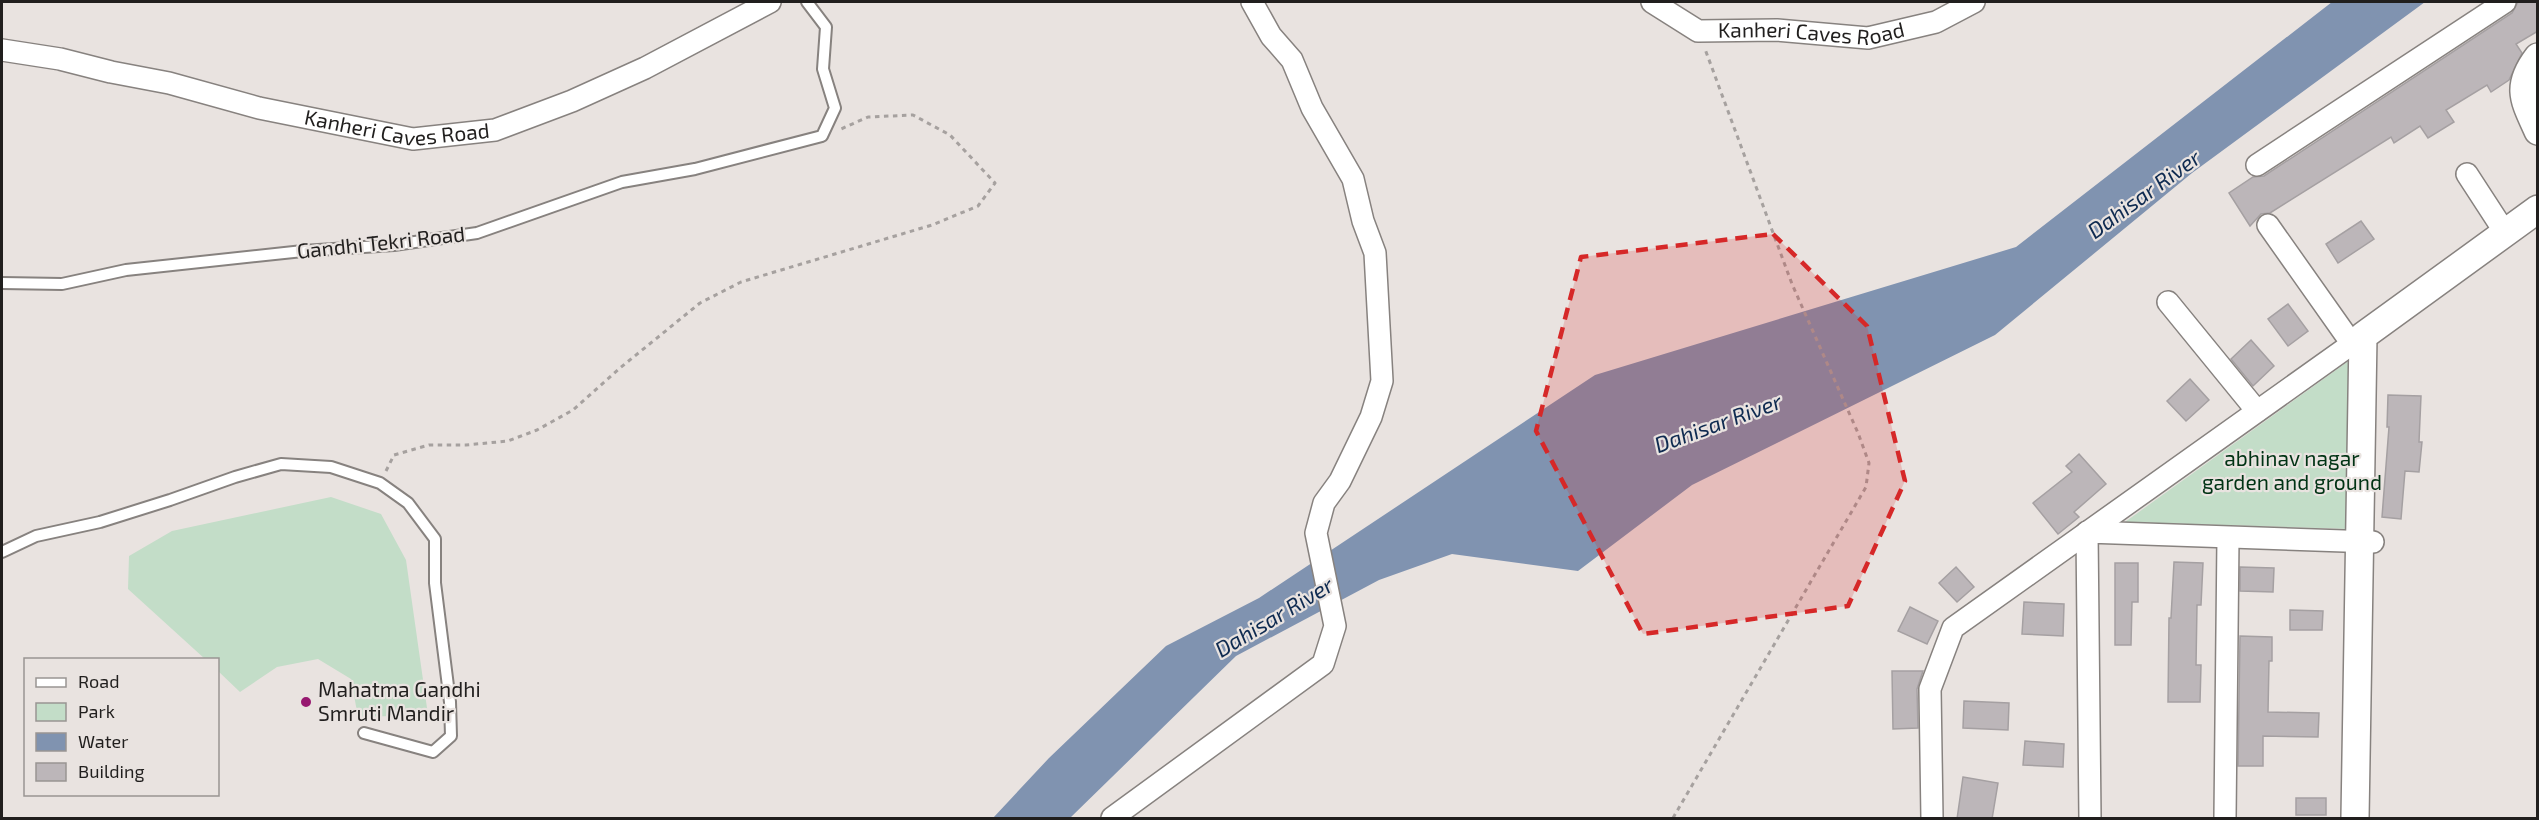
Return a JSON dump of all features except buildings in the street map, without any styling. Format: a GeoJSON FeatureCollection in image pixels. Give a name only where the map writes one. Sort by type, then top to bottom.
{"type":"FeatureCollection","features":[{"type":"Feature","properties":{"kind":"street","name":"Kanheri Caves Road"},"geometry":{"type":"LineString","coordinates":[[2,50],[60,59],[169,83],[259,108],[413,139],[495,130],[572,101],[645,68],[770,2]]}},
{"type":"Feature","properties":{"kind":"street"},"geometry":{"type":"LineString","coordinates":[[1112,819],[1323,664],[1335,626],[1316,533],[1324,503],[1340,481],[1371,417],[1382,381],[1375,253],[1363,221],[1353,179],[1312,108],[1292,60],[1270,36],[1252,2]]}},
{"type":"Feature","properties":{"kind":"street","name":"Kanheri Caves Road"},"geometry":{"type":"LineString","coordinates":[[1652,2],[1698,31],[1778,30],[1868,38],[1936,22],[1974,2]]}},
{"type":"Feature","properties":{"kind":"street"},"geometry":{"type":"LineString","coordinates":[[2257,165],[2505,2]]}},
{"type":"Feature","properties":{"kind":"street"},"geometry":{"type":"LineString","coordinates":[[2538,57],[2524,77],[2524,100],[2538,131]]}},
{"type":"Feature","properties":{"kind":"street"},"geometry":{"type":"LineString","coordinates":[[2467,174],[2506,234]]}},
{"type":"Feature","properties":{"kind":"street"},"geometry":{"type":"LineString","coordinates":[[1932,819],[1930,689],[1953,628],[2538,209]]}},
{"type":"Feature","properties":{"kind":"street"},"geometry":{"type":"LineString","coordinates":[[2268,225],[2362,336],[2366,542],[2365,648],[2370,819]]}},
{"type":"Feature","properties":{"kind":"street"},"geometry":{"type":"LineString","coordinates":[[2168,302],[2258,411]]}},
{"type":"Feature","properties":{"kind":"street"},"geometry":{"type":"LineString","coordinates":[[2087,532],[2366,542]]}},
{"type":"Feature","properties":{"kind":"street"},"geometry":{"type":"LineString","coordinates":[[2087,532],[2090,819]]}},
{"type":"Feature","properties":{"kind":"street"},"geometry":{"type":"LineString","coordinates":[[2224,819],[2228,538]]}},
{"type":"Feature","properties":{"kind":"street"},"geometry":{"type":"LineString","coordinates":[[2355,819],[2365,648]]}},
{"type":"Feature","properties":{"kind":"lane"},"geometry":{"type":"LineString","coordinates":[[807,2],[826,27],[823,69],[835,108],[822,136]]}},
{"type":"Feature","properties":{"kind":"lane","name":"Gandhi Tekri Road"},"geometry":{"type":"LineString","coordinates":[[2,283],[62,284],[138,268],[303,250],[394,245],[477,233],[622,182],[695,169],[822,136]]}},
{"type":"Feature","properties":{"kind":"lane"},"geometry":{"type":"LineString","coordinates":[[2,552],[36,536],[100,522],[281,464],[331,467],[381,483],[408,503],[435,539],[435,583],[450,702],[451,736],[434,752],[364,733]]}},
{"type":"Feature","properties":{"kind":"path"},"geometry":{"type":"LineString","coordinates":[[1673,819],[1866,487],[1869,463],[1792,284],[1698,31]]}},
{"type":"Feature","properties":{"kind":"path"},"geometry":{"type":"LineString","coordinates":[[381,483],[394,455],[429,445],[466,445],[508,441],[537,430],[573,410],[620,368],[700,303],[741,282],[932,225],[978,206],[995,183],[950,135],[913,115],[868,117],[822,136]]}},
{"type":"Feature","properties":{"kind":"highlighted area"},"geometry":{"type":"Polygon","coordinates":[[[1773,234],[1867,326],[1905,481],[1848,606],[1643,634],[1536,431],[1581,257],[1773,234]]]}},
{"type":"Feature","properties":{"kind":"green space","name":"abhinav nagar garden and ground"},"geometry":{"type":"Polygon","coordinates":[[[2350,360],[2350,529],[2125,522],[2350,360]]]}},
{"type":"Feature","properties":{"kind":"green space"},"geometry":{"type":"Polygon","coordinates":[[[331,497],[381,514],[406,560],[428,715],[358,717],[351,679],[318,659],[277,667],[240,692],[219,672],[219,658],[204,658],[128,589],[129,556],[172,531],[331,497]]]}},
{"type":"Feature","properties":{"kind":"water","name":"Dahisar River"},"geometry":{"type":"Polygon","coordinates":[[[2332,2],[2425,2],[2192,173],[1995,335],[1692,485],[1578,571],[1452,554],[1379,580],[1236,656],[1070,818],[993,818],[1049,758],[1166,646],[1259,598],[1595,375],[2016,247],[2332,2]]]}},
{"type":"Feature","properties":{"kind":"place","name":"Mahatma Gandhi Smruti Mandir"},"geometry":{"type":"Point","coordinates":[306,702]}}]}
